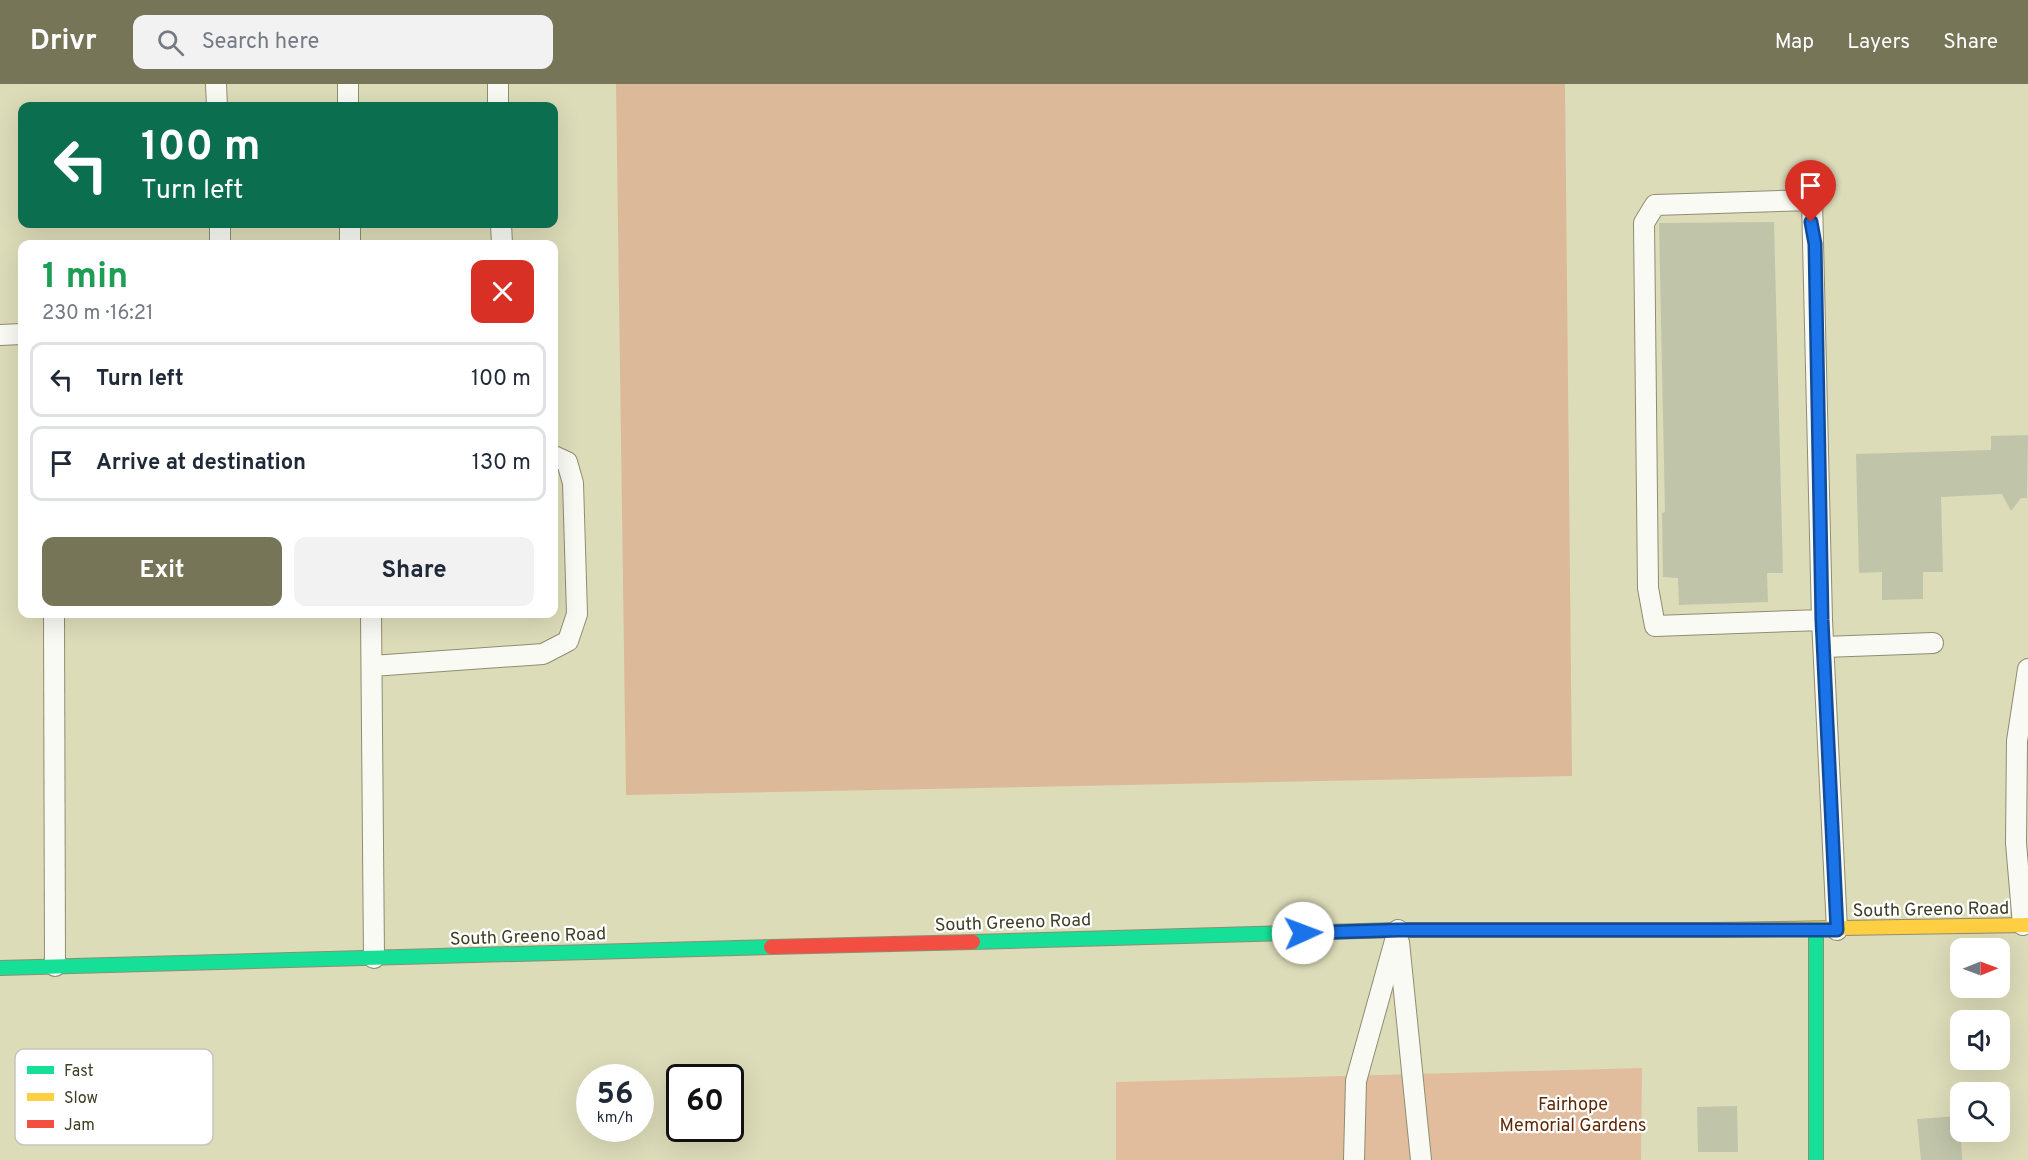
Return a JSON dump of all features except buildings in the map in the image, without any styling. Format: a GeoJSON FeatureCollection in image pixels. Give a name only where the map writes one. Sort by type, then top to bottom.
{"type":"FeatureCollection","features":[{"type":"Feature","properties":{"kind":"main road","name":"South Greeno Road"},"geometry":{"type":"LineString","coordinates":[[0,968],[1398,930],[1837,930],[2026,925]]}},
{"type":"Feature","properties":{"kind":"main road"},"geometry":{"type":"LineString","coordinates":[[1816,930],[1816,1160]]}},
{"type":"Feature","properties":{"kind":"lane"},"geometry":{"type":"LineString","coordinates":[[216,84],[217,102]]}},
{"type":"Feature","properties":{"kind":"lane"},"geometry":{"type":"LineString","coordinates":[[348,84],[348,102]]}},
{"type":"Feature","properties":{"kind":"lane"},"geometry":{"type":"LineString","coordinates":[[498,84],[498,102]]}},
{"type":"Feature","properties":{"kind":"lane"},"geometry":{"type":"LineString","coordinates":[[1822,620],[1655,626],[1648,588],[1644,223],[1655,205],[1812,200],[1822,620],[1837,930]]}},
{"type":"Feature","properties":{"kind":"lane"},"geometry":{"type":"LineString","coordinates":[[0,335],[18,334]]}},
{"type":"Feature","properties":{"kind":"lane"},"geometry":{"type":"LineString","coordinates":[[372,666],[543,654],[568,641],[577,614],[573,483],[567,462],[558,458]]}},
{"type":"Feature","properties":{"kind":"lane"},"geometry":{"type":"LineString","coordinates":[[54,618],[55,966]]}},
{"type":"Feature","properties":{"kind":"lane"},"geometry":{"type":"LineString","coordinates":[[371,618],[374,958]]}},
{"type":"Feature","properties":{"kind":"lane"},"geometry":{"type":"LineString","coordinates":[[1824,647],[1933,643]]}},
{"type":"Feature","properties":{"kind":"lane"},"geometry":{"type":"LineString","coordinates":[[2026,925],[2016,843],[2017,741],[2028,669]]}},
{"type":"Feature","properties":{"kind":"lane"},"geometry":{"type":"LineString","coordinates":[[1354,1160],[1356,1081],[1398,930]]}},
{"type":"Feature","properties":{"kind":"lane"},"geometry":{"type":"LineString","coordinates":[[1398,930],[1421,1160]]}},
{"type":"Feature","properties":{"kind":"green space","name":"Fairhope Memorial Gardens"},"geometry":{"type":"Polygon","coordinates":[[[1642,1068],[1641,1160],[1116,1160],[1116,1082],[1642,1068]]]}},
{"type":"Feature","properties":{"kind":"shaded area"},"geometry":{"type":"Polygon","coordinates":[[[616,84],[1565,84],[1572,776],[626,795],[616,84]]]}},
{"type":"Feature","properties":{"kind":"traffic: fast"},"geometry":{"type":"LineString","coordinates":[[973,942],[1398,930],[1715,930]]}},
{"type":"Feature","properties":{"kind":"traffic: fast"},"geometry":{"type":"LineString","coordinates":[[1816,930],[1816,1160]]}},
{"type":"Feature","properties":{"kind":"traffic: fast"},"geometry":{"type":"LineString","coordinates":[[0,968],[771,947]]}},
{"type":"Feature","properties":{"kind":"traffic: slow"},"geometry":{"type":"LineString","coordinates":[[1715,930],[2028,925]]}},
{"type":"Feature","properties":{"kind":"traffic: jam"},"geometry":{"type":"LineString","coordinates":[[771,947],[973,942]]}},
{"type":"Feature","properties":{"kind":"route"},"geometry":{"type":"LineString","coordinates":[[1303,933],[1398,930],[1837,930],[1822,620],[1815,244],[1811,222]]}}]}
